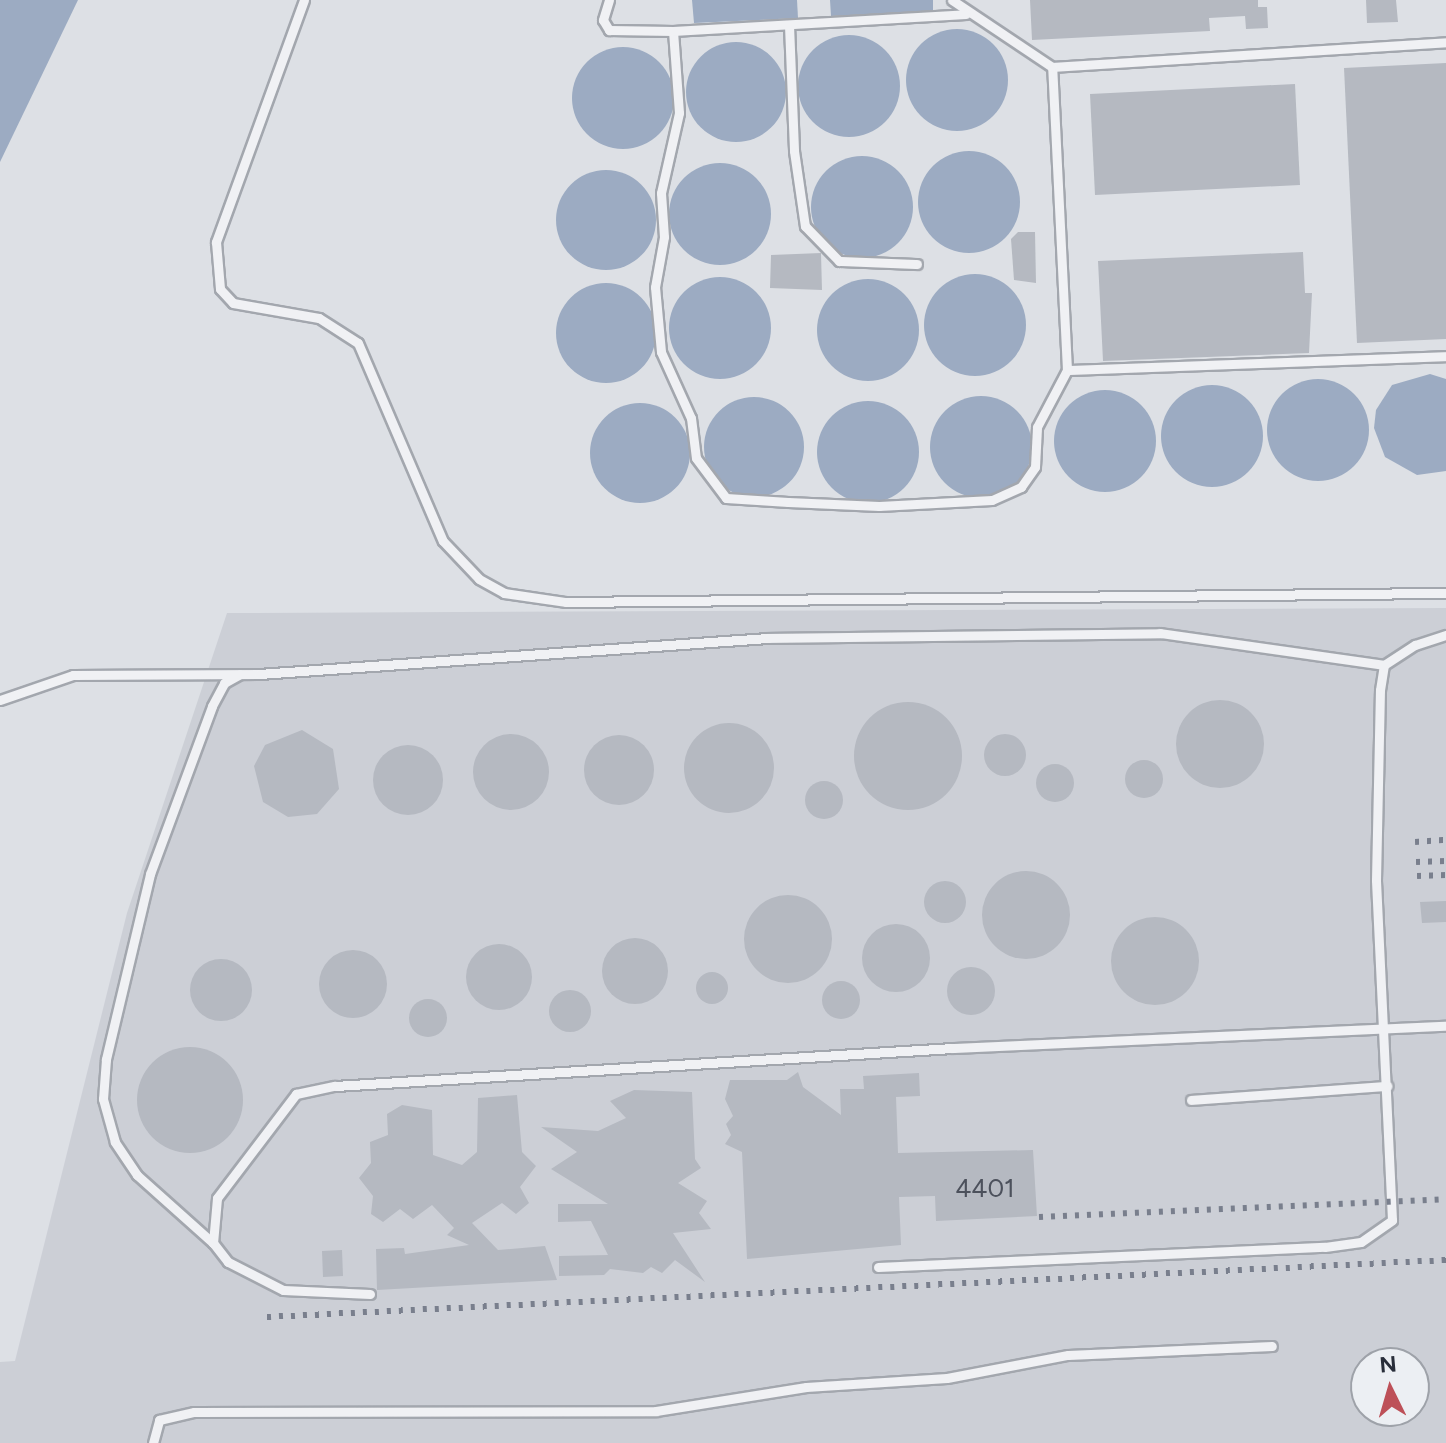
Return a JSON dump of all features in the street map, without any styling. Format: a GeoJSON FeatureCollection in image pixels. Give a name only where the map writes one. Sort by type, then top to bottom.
{"type":"FeatureCollection","features":[{"type":"Feature","properties":{"kind":"lane"},"geometry":{"type":"LineString","coordinates":[[304,0],[216,242],[220,289],[233,303],[319,318],[358,343],[443,541],[479,579],[504,593],[566,602],[1446,593]]}},
{"type":"Feature","properties":{"kind":"lane"},"geometry":{"type":"LineString","coordinates":[[609,0],[603,20],[609,30],[673,31],[966,14]]}},
{"type":"Feature","properties":{"kind":"lane"},"geometry":{"type":"LineString","coordinates":[[952,0],[966,14],[1052,67],[1446,42]]}},
{"type":"Feature","properties":{"kind":"lane"},"geometry":{"type":"LineString","coordinates":[[789,25],[794,151],[805,226],[839,261],[917,264]]}},
{"type":"Feature","properties":{"kind":"lane"},"geometry":{"type":"LineString","coordinates":[[673,31],[679,113],[661,193],[664,237],[655,287],[661,352],[691,418],[696,458],[726,498],[879,506],[992,500],[1021,487],[1035,467],[1037,427],[1067,370],[1052,67]]}},
{"type":"Feature","properties":{"kind":"lane"},"geometry":{"type":"LineString","coordinates":[[1067,370],[1446,356]]}},
{"type":"Feature","properties":{"kind":"lane"},"geometry":{"type":"LineString","coordinates":[[0,700],[28,686],[73,675],[240,673],[768,638],[1160,633],[1384,665],[1415,645],[1446,635]]}},
{"type":"Feature","properties":{"kind":"lane"},"geometry":{"type":"LineString","coordinates":[[878,1267],[1361,1242],[1392,1220],[1395,1201],[1376,880],[1384,665]]}},
{"type":"Feature","properties":{"kind":"lane"},"geometry":{"type":"LineString","coordinates":[[240,673],[224,683],[212,706],[150,874],[106,1059],[103,1099],[115,1142],[137,1175],[213,1243],[228,1262],[283,1290],[370,1294]]}},
{"type":"Feature","properties":{"kind":"lane"},"geometry":{"type":"LineString","coordinates":[[213,1243],[217,1198],[276,1114],[296,1094],[335,1086],[1446,1026]]}},
{"type":"Feature","properties":{"kind":"lane"},"geometry":{"type":"LineString","coordinates":[[1191,1100],[1388,1086]]}},
{"type":"Feature","properties":{"kind":"lane"},"geometry":{"type":"LineString","coordinates":[[153,1443],[159,1420],[194,1412],[656,1411],[806,1387],[947,1378],[1068,1355],[1272,1346]]}},
{"type":"Feature","properties":{"kind":"shaded area"},"geometry":{"type":"Polygon","coordinates":[[[1446,608],[1446,1443],[0,1443],[0,1362],[15,1361],[127,913],[227,613],[1446,608]]]}},
{"type":"Feature","properties":{"kind":"water"},"geometry":{"type":"Polygon","coordinates":[[[0,0],[78,0],[0,162],[0,0]]]}},
{"type":"Feature","properties":{"kind":"water"},"geometry":{"type":"Polygon","coordinates":[[[692,0],[797,0],[798,18],[694,23],[692,0]]]}},
{"type":"Feature","properties":{"kind":"water"},"geometry":{"type":"Polygon","coordinates":[[[830,0],[933,0],[933,11],[831,16],[830,0]]]}},
{"type":"Feature","properties":{"kind":"water"},"geometry":{"type":"Polygon","coordinates":[[[957,29],[976,33],[993,44],[1004,61],[1008,80],[1004,99],[993,116],[976,127],[957,131],[938,127],[921,116],[910,99],[906,80],[910,61],[921,44],[938,33],[957,29]]]}},
{"type":"Feature","properties":{"kind":"water"},"geometry":{"type":"Polygon","coordinates":[[[849,35],[868,39],[885,50],[896,67],[900,86],[896,105],[885,122],[868,133],[849,137],[830,133],[813,122],[802,105],[798,86],[802,67],[813,50],[830,39],[849,35]]]}},
{"type":"Feature","properties":{"kind":"water"},"geometry":{"type":"Polygon","coordinates":[[[736,42],[755,46],[772,56],[782,73],[786,92],[782,111],[772,128],[755,138],[736,142],[717,138],[700,128],[690,111],[686,92],[690,73],[700,56],[717,46],[736,42]]]}},
{"type":"Feature","properties":{"kind":"water"},"geometry":{"type":"Polygon","coordinates":[[[623,47],[642,51],[659,62],[670,79],[674,98],[670,117],[659,134],[642,145],[623,149],[604,145],[587,134],[576,117],[572,98],[576,79],[587,62],[604,51],[623,47]]]}},
{"type":"Feature","properties":{"kind":"water"},"geometry":{"type":"Polygon","coordinates":[[[969,151],[988,155],[1005,166],[1016,183],[1020,202],[1016,221],[1005,238],[988,249],[969,253],[950,249],[933,238],[922,221],[918,202],[922,183],[933,166],[950,155],[969,151]]]}},
{"type":"Feature","properties":{"kind":"water"},"geometry":{"type":"Polygon","coordinates":[[[862,156],[881,160],[898,171],[909,188],[913,207],[909,226],[898,243],[881,254],[862,258],[843,254],[826,243],[815,226],[811,207],[815,188],[826,171],[843,160],[862,156]]]}},
{"type":"Feature","properties":{"kind":"water"},"geometry":{"type":"Polygon","coordinates":[[[720,163],[739,167],[756,178],[767,195],[771,214],[767,233],[756,250],[739,261],[720,265],[701,261],[684,250],[673,233],[669,214],[673,195],[684,178],[701,167],[720,163]]]}},
{"type":"Feature","properties":{"kind":"water"},"geometry":{"type":"Polygon","coordinates":[[[606,170],[634,178],[648,192],[656,220],[648,248],[634,262],[606,270],[578,262],[564,248],[556,220],[564,192],[578,178],[606,170]]]}},
{"type":"Feature","properties":{"kind":"water"},"geometry":{"type":"Polygon","coordinates":[[[975,274],[994,278],[1011,289],[1022,306],[1026,325],[1022,344],[1011,361],[994,372],[975,376],[956,372],[939,361],[928,344],[924,325],[928,306],[939,289],[956,278],[975,274]]]}},
{"type":"Feature","properties":{"kind":"water"},"geometry":{"type":"Polygon","coordinates":[[[720,277],[739,281],[756,292],[767,309],[771,328],[767,347],[756,364],[739,375],[720,379],[701,375],[684,364],[673,347],[669,328],[673,309],[684,292],[701,281],[720,277]]]}},
{"type":"Feature","properties":{"kind":"water"},"geometry":{"type":"Polygon","coordinates":[[[868,279],[887,283],[904,294],[915,311],[919,330],[915,349],[904,366],[887,377],[868,381],[849,377],[832,366],[821,349],[817,330],[821,311],[832,294],[849,283],[868,279]]]}},
{"type":"Feature","properties":{"kind":"water"},"geometry":{"type":"Polygon","coordinates":[[[606,283],[625,287],[642,297],[652,314],[656,333],[652,352],[642,369],[625,379],[606,383],[587,379],[570,369],[560,352],[556,333],[560,314],[570,297],[587,287],[606,283]]]}},
{"type":"Feature","properties":{"kind":"water"},"geometry":{"type":"Polygon","coordinates":[[[1430,374],[1446,379],[1446,471],[1417,475],[1385,457],[1374,428],[1376,410],[1392,385],[1430,374]]]}},
{"type":"Feature","properties":{"kind":"water"},"geometry":{"type":"Polygon","coordinates":[[[1318,379],[1337,383],[1354,394],[1365,411],[1369,430],[1365,449],[1354,466],[1337,477],[1318,481],[1299,477],[1282,466],[1271,449],[1267,430],[1271,411],[1282,394],[1299,383],[1318,379]]]}},
{"type":"Feature","properties":{"kind":"water"},"geometry":{"type":"Polygon","coordinates":[[[1212,385],[1231,389],[1248,400],[1259,417],[1263,436],[1259,455],[1248,472],[1231,483],[1212,487],[1193,483],[1176,472],[1165,455],[1161,436],[1165,417],[1176,400],[1193,389],[1212,385]]]}},
{"type":"Feature","properties":{"kind":"water"},"geometry":{"type":"Polygon","coordinates":[[[1105,390],[1124,394],[1141,405],[1152,422],[1156,441],[1152,460],[1141,477],[1124,488],[1105,492],[1086,488],[1069,477],[1058,460],[1054,441],[1058,422],[1069,405],[1086,394],[1105,390]]]}},
{"type":"Feature","properties":{"kind":"water"},"geometry":{"type":"Polygon","coordinates":[[[981,396],[1000,400],[1017,411],[1028,428],[1032,447],[1028,466],[1017,483],[1000,494],[981,498],[962,494],[945,483],[934,466],[930,447],[934,428],[945,411],[962,400],[981,396]]]}},
{"type":"Feature","properties":{"kind":"water"},"geometry":{"type":"Polygon","coordinates":[[[754,397],[773,400],[790,411],[801,428],[804,447],[801,466],[790,483],[773,494],[754,497],[735,494],[718,483],[707,466],[704,447],[707,428],[718,411],[735,400],[754,397]]]}},
{"type":"Feature","properties":{"kind":"water"},"geometry":{"type":"Polygon","coordinates":[[[868,401],[887,405],[904,416],[915,433],[919,452],[915,471],[904,488],[887,499],[868,503],[849,499],[832,488],[821,471],[817,452],[821,433],[832,416],[849,405],[868,401]]]}},
{"type":"Feature","properties":{"kind":"water"},"geometry":{"type":"Polygon","coordinates":[[[640,403],[659,406],[676,417],[687,434],[690,453],[687,472],[676,489],[659,500],[640,503],[621,500],[604,489],[593,472],[590,453],[593,434],[604,417],[621,406],[640,403]]]}},
{"type":"Feature","properties":{"kind":"building"},"geometry":{"type":"Polygon","coordinates":[[[1030,0],[1258,0],[1258,7],[1267,7],[1268,28],[1246,29],[1245,16],[1209,18],[1210,31],[1032,40],[1030,0]]]}},
{"type":"Feature","properties":{"kind":"building"},"geometry":{"type":"Polygon","coordinates":[[[1366,0],[1396,0],[1398,22],[1367,23],[1366,0]]]}},
{"type":"Feature","properties":{"kind":"building"},"geometry":{"type":"Polygon","coordinates":[[[1446,63],[1446,339],[1357,343],[1344,68],[1446,63]]]}},
{"type":"Feature","properties":{"kind":"building"},"geometry":{"type":"Polygon","coordinates":[[[1295,84],[1300,185],[1095,195],[1090,94],[1295,84]]]}},
{"type":"Feature","properties":{"kind":"building"},"geometry":{"type":"Polygon","coordinates":[[[1018,232],[1035,232],[1036,283],[1014,280],[1011,239],[1018,232]]]}},
{"type":"Feature","properties":{"kind":"building"},"geometry":{"type":"Polygon","coordinates":[[[1303,252],[1305,293],[1312,293],[1309,353],[1103,361],[1098,261],[1303,252]]]}},
{"type":"Feature","properties":{"kind":"building"},"geometry":{"type":"Polygon","coordinates":[[[821,253],[822,290],[770,288],[771,255],[821,253]]]}},
{"type":"Feature","properties":{"kind":"building"},"geometry":{"type":"Polygon","coordinates":[[[1220,700],[1245,707],[1257,719],[1264,744],[1257,769],[1245,781],[1220,788],[1195,781],[1183,769],[1176,744],[1183,719],[1195,707],[1220,700]]]}},
{"type":"Feature","properties":{"kind":"building"},"geometry":{"type":"Polygon","coordinates":[[[908,702],[929,706],[946,718],[958,735],[962,756],[958,777],[946,794],[929,806],[908,810],[887,806],[870,794],[858,777],[854,756],[858,735],[870,718],[887,706],[908,702]]]}},
{"type":"Feature","properties":{"kind":"building"},"geometry":{"type":"Polygon","coordinates":[[[729,723],[746,726],[761,736],[771,751],[774,768],[771,785],[761,800],[746,810],[729,813],[712,810],[697,800],[687,785],[684,768],[687,751],[697,736],[712,726],[729,723]]]}},
{"type":"Feature","properties":{"kind":"building"},"geometry":{"type":"Polygon","coordinates":[[[302,730],[333,749],[339,789],[317,814],[288,817],[263,802],[254,766],[265,745],[302,730]]]}},
{"type":"Feature","properties":{"kind":"building"},"geometry":{"type":"Polygon","coordinates":[[[511,734],[525,737],[538,745],[546,758],[549,772],[546,786],[538,799],[525,807],[511,810],[497,807],[484,799],[476,786],[473,772],[476,758],[484,745],[497,737],[511,734]]]}},
{"type":"Feature","properties":{"kind":"building"},"geometry":{"type":"Polygon","coordinates":[[[1005,734],[1020,740],[1026,755],[1020,770],[1005,776],[990,770],[984,755],[990,740],[1005,734]]]}},
{"type":"Feature","properties":{"kind":"building"},"geometry":{"type":"Polygon","coordinates":[[[619,735],[644,745],[654,770],[644,795],[619,805],[594,795],[584,770],[594,745],[619,735]]]}},
{"type":"Feature","properties":{"kind":"building"},"geometry":{"type":"Polygon","coordinates":[[[408,745],[433,755],[443,780],[433,805],[408,815],[383,805],[373,780],[383,755],[408,745]]]}},
{"type":"Feature","properties":{"kind":"building"},"geometry":{"type":"Polygon","coordinates":[[[1144,760],[1157,766],[1163,779],[1157,792],[1144,798],[1131,792],[1125,779],[1131,766],[1144,760]]]}},
{"type":"Feature","properties":{"kind":"building"},"geometry":{"type":"Polygon","coordinates":[[[1055,764],[1069,769],[1074,783],[1069,797],[1055,802],[1041,797],[1036,783],[1041,769],[1055,764]]]}},
{"type":"Feature","properties":{"kind":"building"},"geometry":{"type":"Polygon","coordinates":[[[824,781],[837,787],[843,800],[837,813],[824,819],[811,813],[805,800],[811,787],[824,781]]]}},
{"type":"Feature","properties":{"kind":"building"},"geometry":{"type":"Polygon","coordinates":[[[1017,871],[1035,871],[1051,878],[1063,890],[1070,906],[1070,924],[1063,940],[1051,952],[1035,959],[1017,959],[1001,952],[989,940],[982,924],[982,906],[989,890],[1001,878],[1017,871]]]}},
{"type":"Feature","properties":{"kind":"building"},"geometry":{"type":"Polygon","coordinates":[[[945,881],[960,887],[966,902],[960,917],[945,923],[930,917],[924,902],[930,887],[945,881]]]}},
{"type":"Feature","properties":{"kind":"building"},"geometry":{"type":"Polygon","coordinates":[[[788,895],[805,899],[819,908],[828,922],[832,939],[828,956],[819,970],[805,979],[788,983],[771,979],[757,970],[748,956],[744,939],[748,922],[757,908],[771,899],[788,895]]]}},
{"type":"Feature","properties":{"kind":"building"},"geometry":{"type":"Polygon","coordinates":[[[1446,901],[1446,922],[1422,923],[1420,902],[1446,901]]]}},
{"type":"Feature","properties":{"kind":"building"},"geometry":{"type":"Polygon","coordinates":[[[1155,917],[1172,921],[1186,930],[1195,944],[1199,961],[1195,978],[1186,992],[1172,1001],[1155,1005],[1138,1001],[1124,992],[1115,978],[1111,961],[1115,944],[1124,930],[1138,921],[1155,917]]]}},
{"type":"Feature","properties":{"kind":"building"},"geometry":{"type":"Polygon","coordinates":[[[896,924],[920,934],[930,958],[920,982],[896,992],[872,982],[862,958],[872,934],[896,924]]]}},
{"type":"Feature","properties":{"kind":"building"},"geometry":{"type":"Polygon","coordinates":[[[629,938],[641,938],[653,943],[663,953],[668,971],[666,984],[653,999],[641,1004],[629,1004],[617,999],[607,989],[602,977],[602,965],[607,953],[617,943],[629,938]]]}},
{"type":"Feature","properties":{"kind":"building"},"geometry":{"type":"Polygon","coordinates":[[[492,944],[506,944],[518,949],[527,958],[532,977],[530,990],[523,1001],[506,1010],[492,1010],[480,1005],[471,996],[466,984],[466,970],[471,958],[480,949],[492,944]]]}},
{"type":"Feature","properties":{"kind":"building"},"geometry":{"type":"Polygon","coordinates":[[[353,950],[377,960],[387,984],[377,1008],[353,1018],[329,1008],[319,984],[329,960],[353,950]]]}},
{"type":"Feature","properties":{"kind":"building"},"geometry":{"type":"Polygon","coordinates":[[[221,959],[243,968],[252,990],[243,1012],[221,1021],[199,1012],[190,990],[199,968],[221,959]]]}},
{"type":"Feature","properties":{"kind":"building"},"geometry":{"type":"Polygon","coordinates":[[[971,967],[988,974],[995,991],[988,1008],[971,1015],[954,1008],[947,991],[954,974],[971,967]]]}},
{"type":"Feature","properties":{"kind":"building"},"geometry":{"type":"Polygon","coordinates":[[[712,972],[724,976],[728,988],[724,1000],[712,1004],[700,1000],[696,988],[700,976],[712,972]]]}},
{"type":"Feature","properties":{"kind":"building"},"geometry":{"type":"Polygon","coordinates":[[[841,981],[854,987],[860,1000],[854,1013],[841,1019],[828,1013],[822,1000],[828,987],[841,981]]]}},
{"type":"Feature","properties":{"kind":"building"},"geometry":{"type":"Polygon","coordinates":[[[570,990],[585,996],[591,1011],[585,1026],[570,1032],[555,1026],[549,1011],[555,996],[570,990]]]}},
{"type":"Feature","properties":{"kind":"building"},"geometry":{"type":"Polygon","coordinates":[[[428,999],[441,1005],[447,1018],[441,1031],[428,1037],[415,1031],[409,1018],[415,1005],[428,999]]]}},
{"type":"Feature","properties":{"kind":"building"},"geometry":{"type":"Polygon","coordinates":[[[190,1047],[210,1051],[228,1062],[239,1080],[243,1100],[239,1120],[228,1138],[210,1149],[190,1153],[170,1149],[152,1138],[141,1120],[137,1100],[141,1080],[152,1062],[170,1051],[190,1047]]]}},
{"type":"Feature","properties":{"kind":"building"},"geometry":{"type":"Polygon","coordinates":[[[798,1072],[803,1087],[841,1115],[840,1089],[864,1089],[863,1076],[919,1073],[920,1096],[896,1097],[898,1153],[1033,1150],[1037,1216],[936,1221],[935,1196],[899,1197],[901,1245],[747,1259],[742,1152],[725,1144],[731,1135],[726,1124],[733,1116],[725,1099],[730,1080],[787,1080],[798,1072]]]}},
{"type":"Feature","properties":{"kind":"building"},"geometry":{"type":"Polygon","coordinates":[[[634,1090],[692,1092],[695,1159],[701,1168],[678,1183],[707,1201],[699,1213],[711,1229],[673,1233],[705,1282],[675,1260],[662,1273],[651,1267],[643,1273],[610,1269],[604,1275],[559,1276],[559,1256],[608,1255],[591,1221],[558,1222],[558,1204],[608,1204],[551,1169],[577,1152],[541,1127],[598,1131],[626,1118],[610,1101],[634,1090]]]}},
{"type":"Feature","properties":{"kind":"building"},"geometry":{"type":"Polygon","coordinates":[[[517,1095],[522,1152],[536,1166],[520,1187],[529,1203],[516,1214],[502,1203],[472,1223],[498,1250],[545,1246],[557,1280],[377,1290],[376,1249],[404,1248],[405,1254],[469,1245],[447,1235],[454,1228],[432,1205],[413,1219],[400,1209],[383,1222],[371,1214],[373,1196],[359,1178],[371,1163],[370,1142],[388,1135],[387,1114],[402,1105],[432,1110],[433,1155],[462,1165],[477,1152],[478,1098],[517,1095]]]}},
{"type":"Feature","properties":{"kind":"building"},"geometry":{"type":"Polygon","coordinates":[[[342,1250],[343,1276],[323,1277],[322,1251],[342,1250]]]}},
{"type":"Feature","properties":{"kind":"railway"},"geometry":{"type":"LineString","coordinates":[[1415,842],[1446,840]]}},
{"type":"Feature","properties":{"kind":"railway"},"geometry":{"type":"LineString","coordinates":[[1416,862],[1446,861]]}},
{"type":"Feature","properties":{"kind":"railway"},"geometry":{"type":"LineString","coordinates":[[1417,876],[1446,875]]}},
{"type":"Feature","properties":{"kind":"railway"},"geometry":{"type":"LineString","coordinates":[[1039,1217],[1446,1199]]}},
{"type":"Feature","properties":{"kind":"railway"},"geometry":{"type":"LineString","coordinates":[[267,1317],[1446,1260]]}}]}
